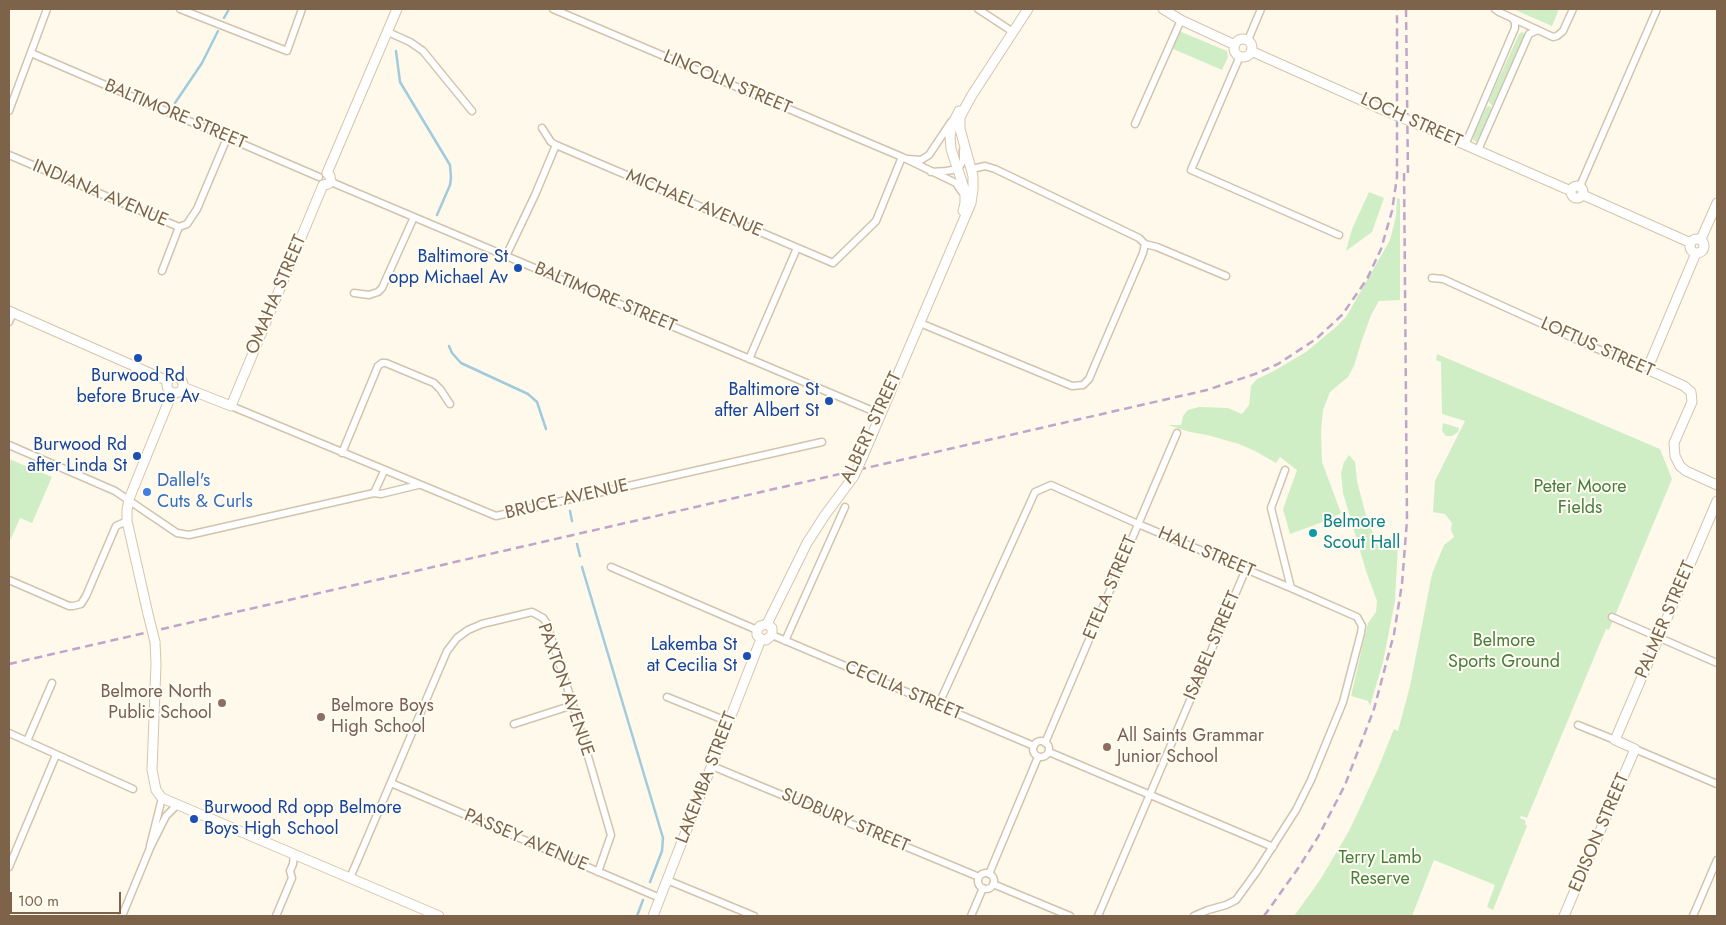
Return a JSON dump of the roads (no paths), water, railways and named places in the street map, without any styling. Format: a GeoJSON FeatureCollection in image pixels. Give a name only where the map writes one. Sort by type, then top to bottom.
{"type":"FeatureCollection","features":[{"type":"Feature","properties":{"kind":"main road"},"geometry":{"type":"LineString","coordinates":[[972,95],[1028,9]]}},
{"type":"Feature","properties":{"kind":"main road"},"geometry":{"type":"LineString","coordinates":[[1163,9],[1181,20],[1235,45]]}},
{"type":"Feature","properties":{"kind":"main road","name":"OMAHA STREET"},"geometry":{"type":"LineString","coordinates":[[231,406],[388,32],[394,10]]}},
{"type":"Feature","properties":{"kind":"main road"},"geometry":{"type":"LineString","coordinates":[[1240,39],[1248,40],[1252,46],[1251,51],[1246,56],[1240,56],[1235,50],[1235,45],[1240,39]]}},
{"type":"Feature","properties":{"kind":"main road","name":"LOCH STREET"},"geometry":{"type":"LineString","coordinates":[[1251,51],[1571,191]]}},
{"type":"Feature","properties":{"kind":"main road","name":"ALBERT STREET"},"geometry":{"type":"LineString","coordinates":[[950,252],[965,203],[964,184],[951,149],[950,137],[955,116],[972,95]]}},
{"type":"Feature","properties":{"kind":"main road","name":"ALBERT STREET"},"geometry":{"type":"LineString","coordinates":[[767,624],[807,543],[854,476],[971,203],[974,189],[972,168],[959,124],[960,117],[972,95]]}},
{"type":"Feature","properties":{"kind":"main road"},"geometry":{"type":"LineString","coordinates":[[1583,196],[1584,190],[1580,186],[1573,187],[1571,191],[1576,199],[1583,196],[1691,243]]}},
{"type":"Feature","properties":{"kind":"main road"},"geometry":{"type":"LineString","coordinates":[[1701,239],[1717,203]]}},
{"type":"Feature","properties":{"kind":"main road"},"geometry":{"type":"LineString","coordinates":[[1696,253],[1691,249],[1691,243],[1694,239],[1701,239]]}},
{"type":"Feature","properties":{"kind":"main road"},"geometry":{"type":"LineString","coordinates":[[1649,368],[1650,359],[1696,253],[1701,252],[1704,248],[1704,243],[1701,239]]}},
{"type":"Feature","properties":{"kind":"main road"},"geometry":{"type":"LineString","coordinates":[[11,312],[168,380]]}},
{"type":"Feature","properties":{"kind":"main road","name":"LOFTUS STREET"},"geometry":{"type":"LineString","coordinates":[[1649,368],[1655,374],[1684,386],[1692,395],[1690,406],[1674,443],[1674,452],[1678,462],[1686,471],[1717,486]]}},
{"type":"Feature","properties":{"kind":"main road"},"geometry":{"type":"LineString","coordinates":[[168,380],[172,377],[182,380],[183,387],[179,392],[172,393]]}},
{"type":"Feature","properties":{"kind":"main road"},"geometry":{"type":"LineString","coordinates":[[168,380],[167,388],[172,393]]}},
{"type":"Feature","properties":{"kind":"main road","name":"BRUCE AVENUE"},"geometry":{"type":"LineString","coordinates":[[183,387],[231,406]]}},
{"type":"Feature","properties":{"kind":"main road"},"geometry":{"type":"LineString","coordinates":[[172,393],[129,499],[126,521],[154,642],[156,664],[152,770],[156,790],[162,798],[177,805],[439,916]]}},
{"type":"Feature","properties":{"kind":"main road","name":"PALMER STREET"},"geometry":{"type":"LineString","coordinates":[[1615,740],[1717,501]]}},
{"type":"Feature","properties":{"kind":"main road"},"geometry":{"type":"LineString","coordinates":[[767,624],[772,628],[772,635],[768,639],[761,639],[757,630],[760,626],[767,624]]}},
{"type":"Feature","properties":{"kind":"main road","name":"LAKEMBA STREET"},"geometry":{"type":"LineString","coordinates":[[653,916],[761,639]]}},
{"type":"Feature","properties":{"kind":"main road"},"geometry":{"type":"LineString","coordinates":[[1615,740],[1635,749]]}},
{"type":"Feature","properties":{"kind":"main road","name":"EDISON STREET"},"geometry":{"type":"LineString","coordinates":[[1564,916],[1635,749]]}},
{"type":"Feature","properties":{"kind":"street"},"geometry":{"type":"LineString","coordinates":[[9,111],[47,9]]}},
{"type":"Feature","properties":{"kind":"street"},"geometry":{"type":"LineString","coordinates":[[180,9],[287,50],[302,9]]}},
{"type":"Feature","properties":{"kind":"street","name":"LINCOLN STREET"},"geometry":{"type":"LineString","coordinates":[[553,9],[902,157],[959,186],[965,203]]}},
{"type":"Feature","properties":{"kind":"street"},"geometry":{"type":"LineString","coordinates":[[978,9],[1013,32]]}},
{"type":"Feature","properties":{"kind":"street"},"geometry":{"type":"LineString","coordinates":[[1248,40],[1262,9]]}},
{"type":"Feature","properties":{"kind":"street"},"geometry":{"type":"LineString","coordinates":[[1496,9],[1553,36],[1557,36],[1563,31],[1573,9]]}},
{"type":"Feature","properties":{"kind":"street"},"geometry":{"type":"LineString","coordinates":[[1580,186],[1656,9]]}},
{"type":"Feature","properties":{"kind":"street"},"geometry":{"type":"LineString","coordinates":[[1465,145],[1515,28],[1515,22],[1512,18]]}},
{"type":"Feature","properties":{"kind":"street"},"geometry":{"type":"LineString","coordinates":[[1135,124],[1181,20]]}},
{"type":"Feature","properties":{"kind":"street"},"geometry":{"type":"LineString","coordinates":[[1478,150],[1529,34],[1538,30]]}},
{"type":"Feature","properties":{"kind":"street"},"geometry":{"type":"LineString","coordinates":[[388,32],[410,42],[423,51],[472,111]]}},
{"type":"Feature","properties":{"kind":"street","name":"BALTIMORE STREET"},"geometry":{"type":"LineString","coordinates":[[31,53],[227,138],[880,414]]}},
{"type":"Feature","properties":{"kind":"street"},"geometry":{"type":"LineString","coordinates":[[1240,56],[1191,170],[1339,235]]}},
{"type":"Feature","properties":{"kind":"street","name":"LINCOLN STREET"},"geometry":{"type":"LineString","coordinates":[[902,157],[917,160],[925,158],[932,151],[955,116]]}},
{"type":"Feature","properties":{"kind":"street","name":"MICHAEL AVENUE"},"geometry":{"type":"LineString","coordinates":[[542,128],[551,142],[556,145],[833,263],[876,221],[902,157]]}},
{"type":"Feature","properties":{"kind":"street"},"geometry":{"type":"LineString","coordinates":[[930,172],[958,168],[964,160],[962,136]]}},
{"type":"Feature","properties":{"kind":"street","name":"INDIANA AVENUE"},"geometry":{"type":"LineString","coordinates":[[9,155],[179,228],[187,224],[197,209],[227,138]]}},
{"type":"Feature","properties":{"kind":"street"},"geometry":{"type":"LineString","coordinates":[[506,256],[535,196],[556,145]]}},
{"type":"Feature","properties":{"kind":"street"},"geometry":{"type":"LineString","coordinates":[[972,168],[985,166],[995,169],[1139,238],[1145,244],[1157,247],[1226,276]]}},
{"type":"Feature","properties":{"kind":"street"},"geometry":{"type":"LineString","coordinates":[[354,293],[369,295],[378,292],[382,288],[414,217]]}},
{"type":"Feature","properties":{"kind":"street"},"geometry":{"type":"LineString","coordinates":[[162,271],[179,228]]}},
{"type":"Feature","properties":{"kind":"street"},"geometry":{"type":"LineString","coordinates":[[920,323],[1072,386],[1083,385],[1089,379],[1143,253],[1145,244]]}},
{"type":"Feature","properties":{"kind":"street"},"geometry":{"type":"LineString","coordinates":[[750,359],[797,248]]}},
{"type":"Feature","properties":{"kind":"street","name":"LOFTUS STREET"},"geometry":{"type":"LineString","coordinates":[[1432,278],[1443,279],[1595,348],[1649,368]]}},
{"type":"Feature","properties":{"kind":"street"},"geometry":{"type":"LineString","coordinates":[[9,322],[11,312]]}},
{"type":"Feature","properties":{"kind":"street"},"geometry":{"type":"LineString","coordinates":[[342,453],[378,366],[382,363],[434,383],[450,404]]}},
{"type":"Feature","properties":{"kind":"street","name":"BRUCE AVENUE"},"geometry":{"type":"LineString","coordinates":[[231,406],[496,516],[822,442]]}},
{"type":"Feature","properties":{"kind":"street","name":"ETELA STREET"},"geometry":{"type":"LineString","coordinates":[[1045,742],[1177,433]]}},
{"type":"Feature","properties":{"kind":"street"},"geometry":{"type":"LineString","coordinates":[[9,445],[115,491],[177,533],[189,535],[374,493],[381,494],[418,485]]}},
{"type":"Feature","properties":{"kind":"street"},"geometry":{"type":"LineString","coordinates":[[1284,470],[1271,508],[1291,588]]}},
{"type":"Feature","properties":{"kind":"street"},"geometry":{"type":"LineString","coordinates":[[374,493],[384,471]]}},
{"type":"Feature","properties":{"kind":"street","name":"HALL STREET"},"geometry":{"type":"LineString","coordinates":[[938,706],[1036,492],[1051,484],[1138,524],[1353,615],[1360,621],[1361,633],[1343,702],[1296,810],[1273,847]]}},
{"type":"Feature","properties":{"kind":"street","name":"ALBERT STREET"},"geometry":{"type":"LineString","coordinates":[[785,641],[845,507]]}},
{"type":"Feature","properties":{"kind":"street"},"geometry":{"type":"LineString","coordinates":[[9,580],[69,606],[77,606],[83,601],[116,526],[126,521]]}},
{"type":"Feature","properties":{"kind":"street"},"geometry":{"type":"LineString","coordinates":[[611,567],[757,630]]}},
{"type":"Feature","properties":{"kind":"street","name":"ISABEL STREET"},"geometry":{"type":"LineString","coordinates":[[1098,916],[1246,570]]}},
{"type":"Feature","properties":{"kind":"street","name":"PAXTON AVENUE"},"geometry":{"type":"LineString","coordinates":[[350,878],[447,651],[457,638],[468,630],[482,624],[532,612],[543,618],[573,705],[611,835],[598,872]]}},
{"type":"Feature","properties":{"kind":"street"},"geometry":{"type":"LineString","coordinates":[[1612,617],[1717,663]]}},
{"type":"Feature","properties":{"kind":"street","name":"CECILIA STREET"},"geometry":{"type":"LineString","coordinates":[[772,635],[1034,746]]}},
{"type":"Feature","properties":{"kind":"street"},"geometry":{"type":"LineString","coordinates":[[27,741],[52,683]]}},
{"type":"Feature","properties":{"kind":"street"},"geometry":{"type":"LineString","coordinates":[[667,697],[729,722]]}},
{"type":"Feature","properties":{"kind":"street"},"geometry":{"type":"LineString","coordinates":[[514,724],[573,705]]}},
{"type":"Feature","properties":{"kind":"street"},"geometry":{"type":"LineString","coordinates":[[1578,725],[1615,740]]}},
{"type":"Feature","properties":{"kind":"street"},"geometry":{"type":"LineString","coordinates":[[9,733],[134,789]]}},
{"type":"Feature","properties":{"kind":"street"},"geometry":{"type":"LineString","coordinates":[[1038,757],[1034,751],[1034,746],[1038,742],[1045,742],[1049,752]]}},
{"type":"Feature","properties":{"kind":"street"},"geometry":{"type":"LineString","coordinates":[[1635,749],[1717,784]]}},
{"type":"Feature","properties":{"kind":"street"},"geometry":{"type":"LineString","coordinates":[[1049,752],[1273,847],[1236,900],[1194,916]]}},
{"type":"Feature","properties":{"kind":"street"},"geometry":{"type":"LineString","coordinates":[[1038,757],[1043,757],[1049,752]]}},
{"type":"Feature","properties":{"kind":"street"},"geometry":{"type":"LineString","coordinates":[[9,867],[56,755]]}},
{"type":"Feature","properties":{"kind":"street"},"geometry":{"type":"LineString","coordinates":[[989,874],[1038,757]]}},
{"type":"Feature","properties":{"kind":"street","name":"SUDBURY STREET"},"geometry":{"type":"LineString","coordinates":[[712,766],[979,877]]}},
{"type":"Feature","properties":{"kind":"street","name":"PASSEY AVENUE"},"geometry":{"type":"LineString","coordinates":[[391,783],[660,898]]}},
{"type":"Feature","properties":{"kind":"street"},"geometry":{"type":"LineString","coordinates":[[150,848],[151,837],[162,798]]}},
{"type":"Feature","properties":{"kind":"street"},"geometry":{"type":"LineString","coordinates":[[122,916],[150,848],[166,816],[177,805]]}},
{"type":"Feature","properties":{"kind":"street"},"geometry":{"type":"LineString","coordinates":[[276,916],[292,878],[290,871],[294,854]]}},
{"type":"Feature","properties":{"kind":"street"},"geometry":{"type":"LineString","coordinates":[[1694,916],[1717,860]]}},
{"type":"Feature","properties":{"kind":"street"},"geometry":{"type":"LineString","coordinates":[[983,888],[978,882],[979,877],[985,873],[993,877],[993,884]]}},
{"type":"Feature","properties":{"kind":"street"},"geometry":{"type":"LineString","coordinates":[[667,880],[754,916]]}},
{"type":"Feature","properties":{"kind":"street"},"geometry":{"type":"LineString","coordinates":[[983,888],[988,888],[993,884]]}},
{"type":"Feature","properties":{"kind":"street"},"geometry":{"type":"LineString","coordinates":[[993,884],[1070,916]]}},
{"type":"Feature","properties":{"kind":"street"},"geometry":{"type":"LineString","coordinates":[[971,916],[983,888]]}},
{"type":"Feature","properties":{"kind":"waterway"},"geometry":{"type":"LineString","coordinates":[[224,18],[229,9]]}},
{"type":"Feature","properties":{"kind":"waterway"},"geometry":{"type":"LineString","coordinates":[[175,103],[202,63],[218,31]]}},
{"type":"Feature","properties":{"kind":"waterway"},"geometry":{"type":"LineString","coordinates":[[396,51],[400,82],[450,165],[450,185],[437,215]]}},
{"type":"Feature","properties":{"kind":"waterway"},"geometry":{"type":"LineString","coordinates":[[449,346],[452,353],[461,363],[528,394],[537,402],[546,429]]}},
{"type":"Feature","properties":{"kind":"waterway"},"geometry":{"type":"LineString","coordinates":[[570,511],[572,521]]}},
{"type":"Feature","properties":{"kind":"waterway"},"geometry":{"type":"LineString","coordinates":[[577,544],[580,556]]}},
{"type":"Feature","properties":{"kind":"waterway"},"geometry":{"type":"LineString","coordinates":[[582,567],[663,838],[662,851],[650,882]]}},
{"type":"Feature","properties":{"kind":"waterway"},"geometry":{"type":"LineString","coordinates":[[637,916],[643,900]]}},
{"type":"Feature","properties":{"kind":"railway"},"geometry":{"type":"LineString","coordinates":[[9,664],[1207,390],[1278,364],[1316,339],[1342,315],[1367,279],[1381,249],[1392,211],[1397,177],[1397,9]]}},
{"type":"Feature","properties":{"kind":"railway"},"geometry":{"type":"LineString","coordinates":[[1406,9],[1408,176]]}},
{"type":"Feature","properties":{"kind":"railway"},"geometry":{"type":"LineString","coordinates":[[1264,916],[1318,837],[1345,785],[1374,709],[1394,634],[1402,584],[1407,520],[1404,169]]}},
{"type":"Feature","properties":{"kind":"place","name":"Baltimore St opp Michael Av"},"geometry":{"type":"Point","coordinates":[518,268]}},
{"type":"Feature","properties":{"kind":"place","name":"Burwood Rd before Bruce Av"},"geometry":{"type":"Point","coordinates":[138,358]}},
{"type":"Feature","properties":{"kind":"place","name":"Baltimore St after Albert St"},"geometry":{"type":"Point","coordinates":[829,401]}},
{"type":"Feature","properties":{"kind":"place","name":"Burwood Rd after Linda St"},"geometry":{"type":"Point","coordinates":[137,456]}},
{"type":"Feature","properties":{"kind":"place","name":"Dallel's Cuts & Curls"},"geometry":{"type":"Point","coordinates":[147,492]}},
{"type":"Feature","properties":{"kind":"place","name":"Belmore Scout Hall"},"geometry":{"type":"Point","coordinates":[1313,533]}},
{"type":"Feature","properties":{"kind":"place","name":"Lakemba St at Cecilia St"},"geometry":{"type":"Point","coordinates":[747,656]}},
{"type":"Feature","properties":{"kind":"place","name":"Belmore North Public School"},"geometry":{"type":"Point","coordinates":[222,703]}},
{"type":"Feature","properties":{"kind":"place","name":"Belmore Boys High School"},"geometry":{"type":"Point","coordinates":[321,717]}},
{"type":"Feature","properties":{"kind":"place","name":"All Saints Grammar Junior School"},"geometry":{"type":"Point","coordinates":[1107,747]}},
{"type":"Feature","properties":{"kind":"place","name":"Burwood Rd opp Belmore Boys High School"},"geometry":{"type":"Point","coordinates":[194,819]}},
{"type":"Feature","properties":{"kind":"park label","name":"Peter Moore Fields"},"geometry":{"type":"Point","coordinates":[1580,498]}},
{"type":"Feature","properties":{"kind":"park label","name":"Belmore Sports Ground"},"geometry":{"type":"Point","coordinates":[1504,652]}},
{"type":"Feature","properties":{"kind":"park label","name":"Terry Lamb Reserve"},"geometry":{"type":"Point","coordinates":[1380,870]}}]}
